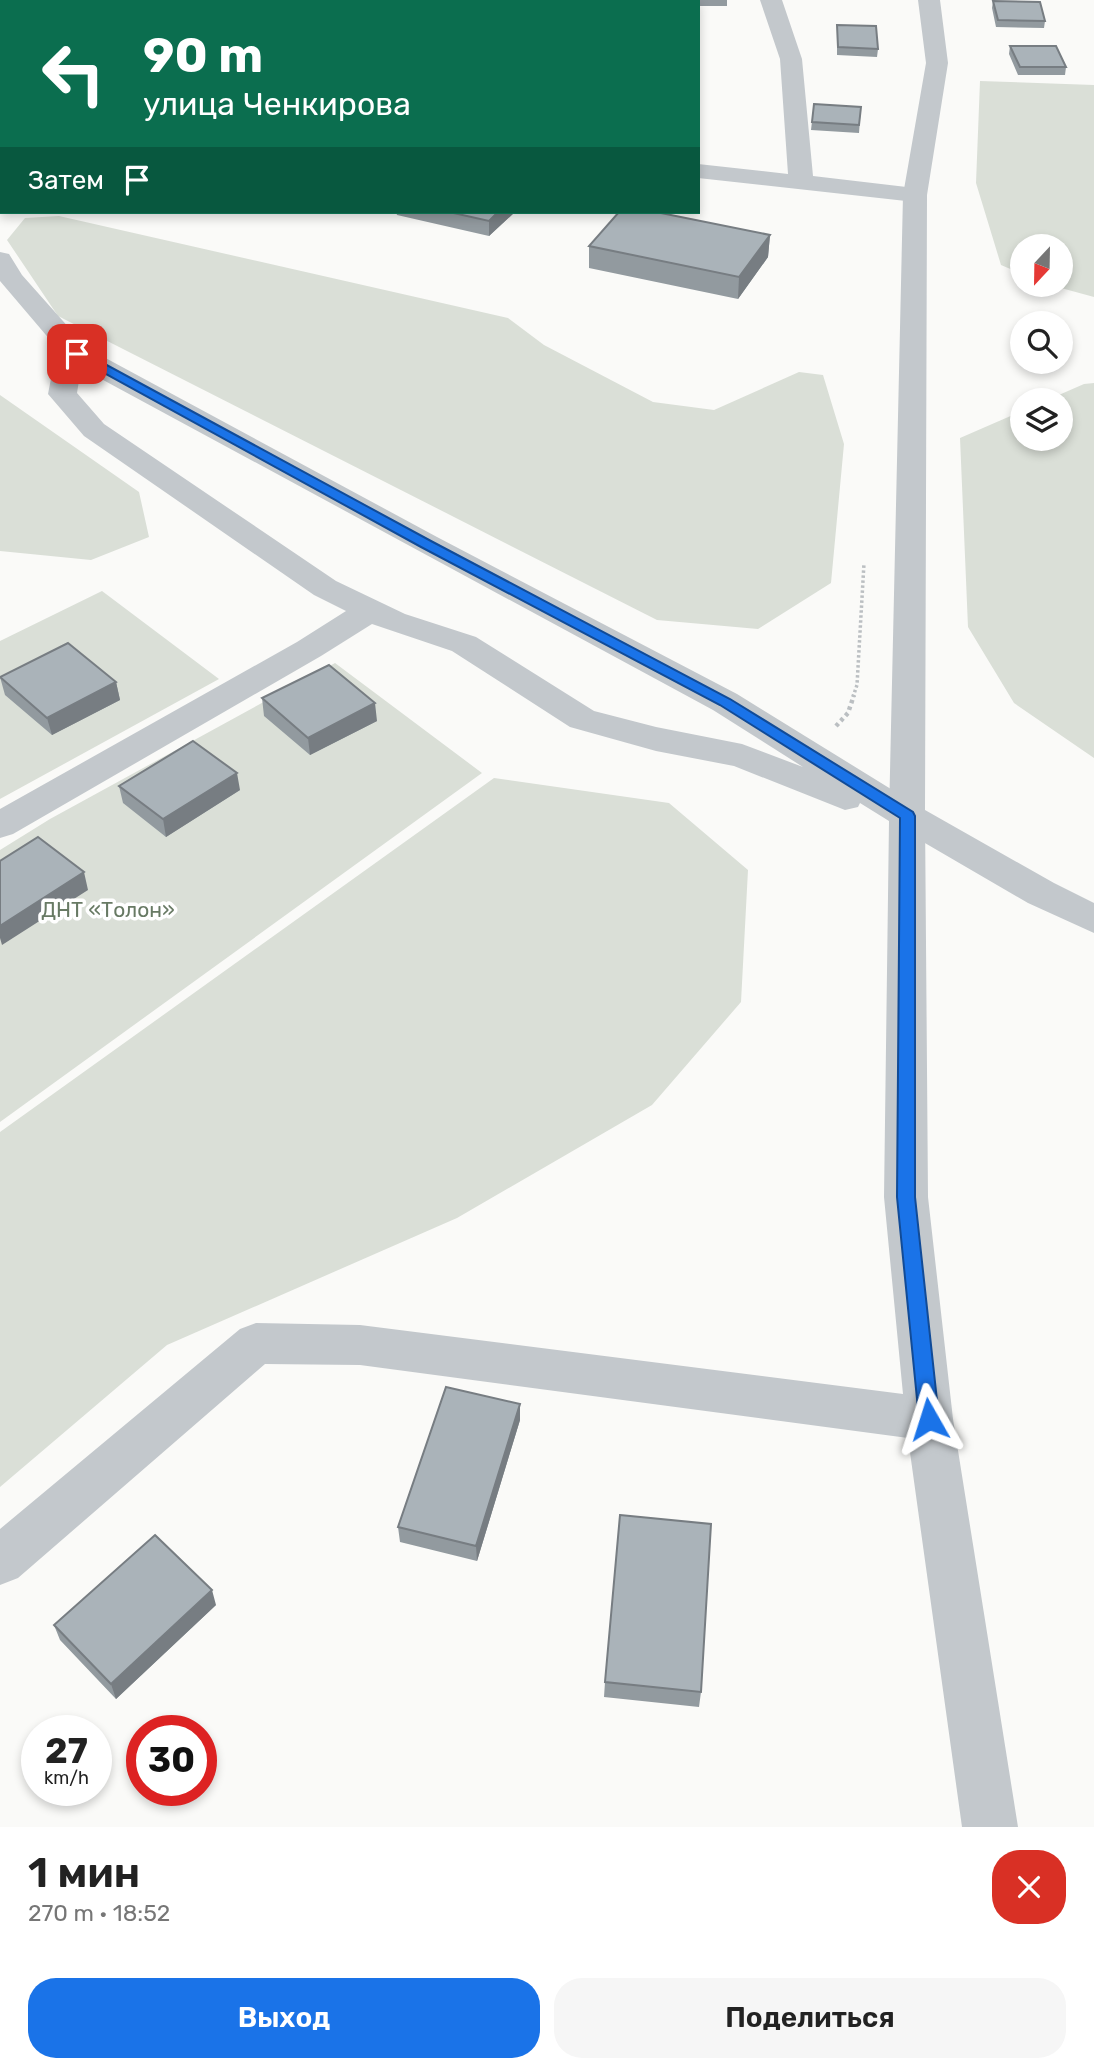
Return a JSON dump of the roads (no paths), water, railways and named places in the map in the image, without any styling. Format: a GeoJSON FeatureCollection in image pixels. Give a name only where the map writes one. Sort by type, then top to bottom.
{"type":"FeatureCollection","features":[{"type":"Feature","properties":{"kind":"street"},"geometry":{"type":"LineString","coordinates":[[771,0],[791,59],[801,183]]}},
{"type":"Feature","properties":{"kind":"street"},"geometry":{"type":"LineString","coordinates":[[929,0],[937,63],[915,195],[907,816],[906,1197],[929,1419],[990,1827]]}},
{"type":"Feature","properties":{"kind":"street"},"geometry":{"type":"LineString","coordinates":[[700,171],[915,195]]}},
{"type":"Feature","properties":{"kind":"street"},"geometry":{"type":"LineString","coordinates":[[0,260],[12,279],[77,354],[426,544],[725,702],[907,816],[1041,893],[1094,919]]}},
{"type":"Feature","properties":{"kind":"street"},"geometry":{"type":"LineString","coordinates":[[71,347],[62,394],[94,429],[325,588],[393,621],[464,644],[582,719],[656,740],[742,756],[854,802],[907,816]]}},
{"type":"Feature","properties":{"kind":"street"},"geometry":{"type":"LineString","coordinates":[[0,825],[309,649],[371,610]]}},
{"type":"Feature","properties":{"kind":"street"},"geometry":{"type":"LineString","coordinates":[[656,740],[725,702]]}},
{"type":"Feature","properties":{"kind":"street"},"geometry":{"type":"LineString","coordinates":[[0,1561],[256,1343],[359,1345],[929,1419]]}},
{"type":"Feature","properties":{"kind":"park label","name":"ДНТ «Толон»"},"geometry":{"type":"Point","coordinates":[108,910]}}]}
